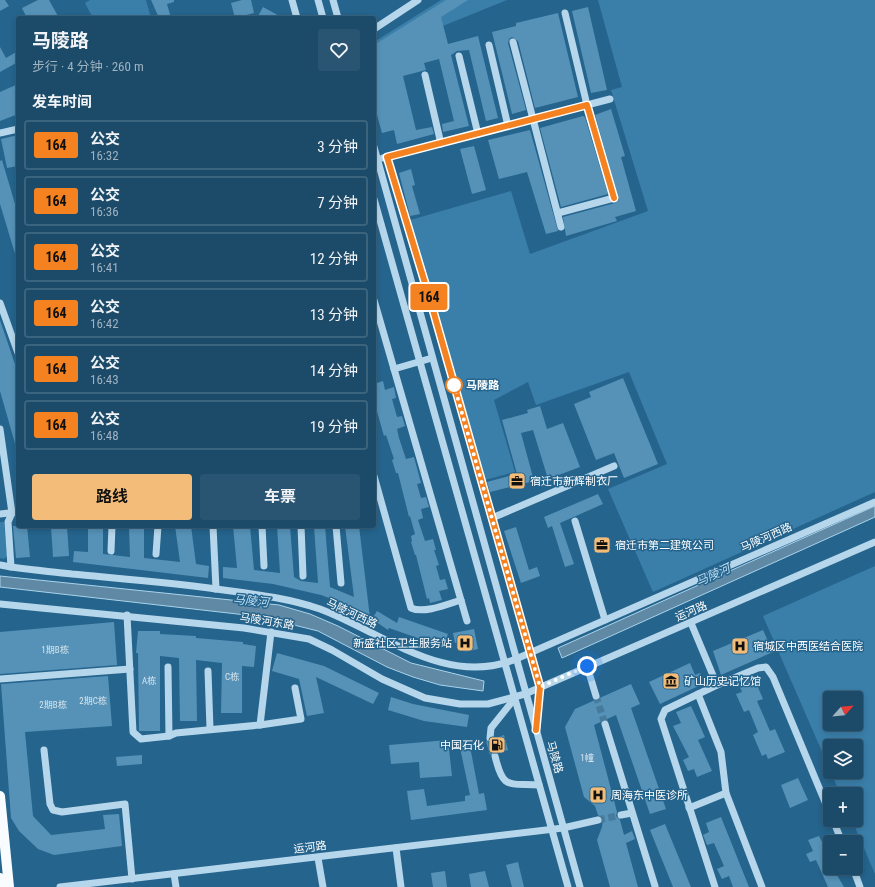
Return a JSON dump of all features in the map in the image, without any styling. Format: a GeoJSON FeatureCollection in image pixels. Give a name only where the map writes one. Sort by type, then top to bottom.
{"type":"FeatureCollection","features":[{"type":"Feature","properties":{"kind":"main road"},"geometry":{"type":"LineString","coordinates":[[0,796],[8,887]]}},
{"type":"Feature","properties":{"kind":"main road"},"geometry":{"type":"LineString","coordinates":[[0,878],[1,887]]}},
{"type":"Feature","properties":{"kind":"street"},"geometry":{"type":"LineString","coordinates":[[292,0],[296,16]]}},
{"type":"Feature","properties":{"kind":"street"},"geometry":{"type":"LineString","coordinates":[[318,0],[322,16]]}},
{"type":"Feature","properties":{"kind":"street"},"geometry":{"type":"LineString","coordinates":[[333,0],[337,16]]}},
{"type":"Feature","properties":{"kind":"street"},"geometry":{"type":"LineString","coordinates":[[376,28],[418,0]]}},
{"type":"Feature","properties":{"kind":"street"},"geometry":{"type":"LineString","coordinates":[[558,213],[614,198],[587,105],[564,13]]}},
{"type":"Feature","properties":{"kind":"street"},"geometry":{"type":"LineString","coordinates":[[513,42],[561,227]]}},
{"type":"Feature","properties":{"kind":"street"},"geometry":{"type":"LineString","coordinates":[[488,45],[508,126]]}},
{"type":"Feature","properties":{"kind":"street"},"geometry":{"type":"LineString","coordinates":[[459,56],[478,134]]}},
{"type":"Feature","properties":{"kind":"street"},"geometry":{"type":"LineString","coordinates":[[425,75],[441,144]]}},
{"type":"Feature","properties":{"kind":"street"},"geometry":{"type":"LineString","coordinates":[[378,160],[610,99]]}},
{"type":"Feature","properties":{"kind":"street"},"geometry":{"type":"LineString","coordinates":[[0,133],[16,129]]}},
{"type":"Feature","properties":{"kind":"street","name":"马陵路"},"geometry":{"type":"LineString","coordinates":[[376,154],[525,694],[580,887]]}},
{"type":"Feature","properties":{"kind":"street"},"geometry":{"type":"LineString","coordinates":[[387,157],[540,687],[536,730]]}},
{"type":"Feature","properties":{"kind":"street","name":"马陵路"},"geometry":{"type":"LineString","coordinates":[[376,206],[568,887]]}},
{"type":"Feature","properties":{"kind":"street"},"geometry":{"type":"LineString","coordinates":[[0,303],[16,347]]}},
{"type":"Feature","properties":{"kind":"street"},"geometry":{"type":"LineString","coordinates":[[376,307],[467,621]]}},
{"type":"Feature","properties":{"kind":"street"},"geometry":{"type":"LineString","coordinates":[[394,369],[432,358]]}},
{"type":"Feature","properties":{"kind":"street"},"geometry":{"type":"LineString","coordinates":[[0,429],[15,512],[8,522],[11,567]]}},
{"type":"Feature","properties":{"kind":"street"},"geometry":{"type":"LineString","coordinates":[[492,518],[614,466]]}},
{"type":"Feature","properties":{"kind":"street"},"geometry":{"type":"LineString","coordinates":[[376,483],[411,608],[416,610],[432,609],[461,600]]}},
{"type":"Feature","properties":{"kind":"street","name":"马陵河西路"},"geometry":{"type":"LineString","coordinates":[[0,565],[216,589],[263,595],[296,602],[320,609],[383,640],[438,661],[468,667],[505,663],[516,659],[875,502]]}},
{"type":"Feature","properties":{"kind":"street"},"geometry":{"type":"LineString","coordinates":[[0,514],[15,512]]}},
{"type":"Feature","properties":{"kind":"street"},"geometry":{"type":"LineString","coordinates":[[575,521],[604,620]]}},
{"type":"Feature","properties":{"kind":"street"},"geometry":{"type":"LineString","coordinates":[[111,551],[112,528]]}},
{"type":"Feature","properties":{"kind":"street"},"geometry":{"type":"LineString","coordinates":[[156,554],[158,528]]}},
{"type":"Feature","properties":{"kind":"street"},"geometry":{"type":"LineString","coordinates":[[213,528],[216,589]]}},
{"type":"Feature","properties":{"kind":"street"},"geometry":{"type":"LineString","coordinates":[[262,528],[264,566]]}},
{"type":"Feature","properties":{"kind":"street"},"geometry":{"type":"LineString","coordinates":[[301,528],[304,576]]}},
{"type":"Feature","properties":{"kind":"street"},"geometry":{"type":"LineString","coordinates":[[336,528],[340,583]]}},
{"type":"Feature","properties":{"kind":"street","name":"运河路"},"geometry":{"type":"LineString","coordinates":[[515,698],[875,542]]}},
{"type":"Feature","properties":{"kind":"street","name":"马陵河东路"},"geometry":{"type":"LineString","coordinates":[[0,604],[128,615],[271,632],[308,639],[332,650],[382,679],[425,698],[460,704],[488,704],[515,698]]}},
{"type":"Feature","properties":{"kind":"street"},"geometry":{"type":"LineString","coordinates":[[128,615],[133,732],[141,739],[169,736],[176,733],[260,725],[302,719],[295,688]]}},
{"type":"Feature","properties":{"kind":"street"},"geometry":{"type":"LineString","coordinates":[[691,623],[717,685]]}},
{"type":"Feature","properties":{"kind":"street"},"geometry":{"type":"LineString","coordinates":[[260,725],[271,632]]}},
{"type":"Feature","properties":{"kind":"street"},"geometry":{"type":"LineString","coordinates":[[587,666],[596,696]]}},
{"type":"Feature","properties":{"kind":"street"},"geometry":{"type":"LineString","coordinates":[[168,667],[169,736]]}},
{"type":"Feature","properties":{"kind":"street"},"geometry":{"type":"LineString","coordinates":[[715,887],[661,719],[665,710],[717,685],[758,668],[766,667],[770,671],[823,797]]}},
{"type":"Feature","properties":{"kind":"street"},"geometry":{"type":"LineString","coordinates":[[0,680],[130,669]]}},
{"type":"Feature","properties":{"kind":"street"},"geometry":{"type":"LineString","coordinates":[[208,671],[210,729]]}},
{"type":"Feature","properties":{"kind":"street"},"geometry":{"type":"LineString","coordinates":[[698,694],[721,752],[726,793],[762,887]]}},
{"type":"Feature","properties":{"kind":"street"},"geometry":{"type":"LineString","coordinates":[[490,738],[491,728],[515,698]]}},
{"type":"Feature","properties":{"kind":"street"},"geometry":{"type":"LineString","coordinates":[[605,724],[655,886]]}},
{"type":"Feature","properties":{"kind":"street"},"geometry":{"type":"LineString","coordinates":[[44,750],[50,804],[53,810],[62,812],[125,804],[132,879]]}},
{"type":"Feature","properties":{"kind":"street"},"geometry":{"type":"LineString","coordinates":[[495,756],[499,774],[504,781],[511,784],[539,785]]}},
{"type":"Feature","properties":{"kind":"street"},"geometry":{"type":"LineString","coordinates":[[689,808],[726,793]]}},
{"type":"Feature","properties":{"kind":"street"},"geometry":{"type":"LineString","coordinates":[[621,815],[632,812]]}},
{"type":"Feature","properties":{"kind":"street","name":"运河路"},"geometry":{"type":"LineString","coordinates":[[60,887],[100,885],[132,879],[563,828],[598,820]]}},
{"type":"Feature","properties":{"kind":"street"},"geometry":{"type":"LineString","coordinates":[[396,848],[401,887]]}},
{"type":"Feature","properties":{"kind":"street"},"geometry":{"type":"LineString","coordinates":[[318,858],[323,887]]}},
{"type":"Feature","properties":{"kind":"street"},"geometry":{"type":"LineString","coordinates":[[174,874],[176,887]]}},
{"type":"Feature","properties":{"kind":"street"},"geometry":{"type":"LineString","coordinates":[[856,875],[860,887]]}},
{"type":"Feature","properties":{"kind":"shaded area"},"geometry":{"type":"Polygon","coordinates":[[[90,0],[146,0],[150,16],[92,16],[85,3],[90,0]]]}},
{"type":"Feature","properties":{"kind":"shaded area"},"geometry":{"type":"Polygon","coordinates":[[[441,0],[507,0],[428,32],[376,67],[376,41],[441,0]]]}},
{"type":"Feature","properties":{"kind":"shaded area"},"geometry":{"type":"Polygon","coordinates":[[[598,0],[875,0],[875,492],[653,592],[608,489],[667,464],[629,372],[536,405],[528,382],[494,400],[515,472],[485,480],[434,296],[428,297],[407,221],[511,191],[530,254],[648,211],[611,90],[622,87],[598,0]]]}},
{"type":"Feature","properties":{"kind":"shaded area"},"geometry":{"type":"Polygon","coordinates":[[[875,506],[875,517],[562,658],[558,648],[875,506]]]}},
{"type":"Feature","properties":{"kind":"shaded area"},"geometry":{"type":"Polygon","coordinates":[[[0,522],[4,522],[7,556],[4,559],[0,558],[0,522]]]}},
{"type":"Feature","properties":{"kind":"shaded area"},"geometry":{"type":"Polygon","coordinates":[[[875,566],[875,874],[863,846],[863,835],[858,835],[855,827],[863,827],[863,787],[837,787],[834,779],[863,779],[863,739],[823,739],[823,754],[763,616],[875,566]]]}},
{"type":"Feature","properties":{"kind":"shaded area"},"geometry":{"type":"Polygon","coordinates":[[[0,576],[279,605],[310,614],[338,626],[411,663],[484,681],[483,691],[440,685],[413,677],[387,667],[318,631],[290,624],[246,615],[0,587],[0,576]]]}},
{"type":"Feature","properties":{"kind":"building"},"geometry":{"type":"Polygon","coordinates":[[[0,0],[5,0],[9,6],[0,11],[0,0]]]}},
{"type":"Feature","properties":{"kind":"building"},"geometry":{"type":"Polygon","coordinates":[[[38,0],[49,0],[58,16],[26,16],[22,8],[38,0]]]}},
{"type":"Feature","properties":{"kind":"building"},"geometry":{"type":"Polygon","coordinates":[[[151,0],[174,0],[174,2],[167,4],[170,16],[158,16],[151,0]]]}},
{"type":"Feature","properties":{"kind":"building"},"geometry":{"type":"Polygon","coordinates":[[[242,0],[251,0],[254,13],[243,16],[234,16],[231,3],[242,0]]]}},
{"type":"Feature","properties":{"kind":"building"},"geometry":{"type":"Polygon","coordinates":[[[446,0],[468,0],[441,17],[448,44],[478,36],[498,118],[486,121],[469,50],[457,51],[451,55],[469,126],[443,132],[442,124],[454,121],[439,59],[424,63],[426,70],[403,76],[416,130],[432,127],[434,134],[397,144],[394,130],[382,133],[376,111],[376,44],[446,0]]]}},
{"type":"Feature","properties":{"kind":"building"},"geometry":{"type":"Polygon","coordinates":[[[263,7],[279,16],[258,16],[263,7]]]}},
{"type":"Feature","properties":{"kind":"building"},"geometry":{"type":"Polygon","coordinates":[[[588,7],[607,90],[591,93],[572,11],[588,7]]]}},
{"type":"Feature","properties":{"kind":"building"},"geometry":{"type":"Polygon","coordinates":[[[558,13],[578,97],[535,108],[518,41],[512,37],[509,39],[508,43],[526,110],[512,114],[492,32],[516,26],[516,23],[558,13]]]}},
{"type":"Feature","properties":{"kind":"building"},"geometry":{"type":"Polygon","coordinates":[[[0,47],[6,58],[16,52],[16,63],[0,72],[0,47]]]}},
{"type":"Feature","properties":{"kind":"building"},"geometry":{"type":"Polygon","coordinates":[[[16,85],[16,115],[0,121],[0,92],[16,85]]]}},
{"type":"Feature","properties":{"kind":"building"},"geometry":{"type":"Polygon","coordinates":[[[611,109],[625,156],[621,157],[636,211],[615,217],[617,221],[566,236],[563,217],[615,203],[619,200],[595,115],[611,109]]]}},
{"type":"Feature","properties":{"kind":"building"},"geometry":{"type":"Polygon","coordinates":[[[583,116],[585,117],[608,194],[561,207],[540,128],[583,116]]]}},
{"type":"Feature","properties":{"kind":"building"},"geometry":{"type":"Polygon","coordinates":[[[530,130],[558,231],[546,234],[527,172],[499,179],[488,140],[530,130]]]}},
{"type":"Feature","properties":{"kind":"building"},"geometry":{"type":"Polygon","coordinates":[[[16,135],[16,166],[7,168],[1,139],[16,135]]]}},
{"type":"Feature","properties":{"kind":"building"},"geometry":{"type":"Polygon","coordinates":[[[474,146],[486,190],[472,194],[460,149],[474,146]]]}},
{"type":"Feature","properties":{"kind":"building"},"geometry":{"type":"Polygon","coordinates":[[[2,160],[16,207],[16,257],[0,204],[0,161],[2,160]]]}},
{"type":"Feature","properties":{"kind":"building"},"geometry":{"type":"Polygon","coordinates":[[[411,169],[415,185],[412,186],[420,214],[410,216],[399,173],[411,169]]]}},
{"type":"Feature","properties":{"kind":"building"},"geometry":{"type":"Polygon","coordinates":[[[0,320],[16,367],[16,447],[0,391],[0,320]]]}},
{"type":"Feature","properties":{"kind":"building"},"geometry":{"type":"Polygon","coordinates":[[[623,378],[658,464],[624,478],[614,453],[596,460],[574,404],[591,397],[589,392],[623,378]]]}},
{"type":"Feature","properties":{"kind":"building"},"geometry":{"type":"Polygon","coordinates":[[[383,381],[385,390],[394,387],[396,398],[392,399],[397,417],[402,416],[405,426],[397,429],[399,438],[406,459],[414,457],[421,483],[417,484],[421,498],[426,497],[429,507],[421,509],[423,518],[418,520],[425,541],[433,539],[436,550],[434,550],[439,565],[436,566],[440,580],[445,579],[448,589],[439,591],[442,600],[430,603],[429,598],[427,599],[416,555],[411,542],[411,536],[415,534],[410,516],[409,517],[398,473],[396,473],[392,460],[394,459],[386,435],[384,436],[376,408],[376,383],[383,381]]]}},
{"type":"Feature","properties":{"kind":"building"},"geometry":{"type":"Polygon","coordinates":[[[540,406],[547,429],[563,423],[580,467],[548,479],[533,430],[521,433],[534,481],[490,492],[487,482],[517,474],[502,420],[528,413],[527,410],[540,406]]]}},
{"type":"Feature","properties":{"kind":"building"},"geometry":{"type":"Polygon","coordinates":[[[598,494],[603,504],[560,523],[574,564],[565,567],[552,526],[548,528],[544,517],[598,494]]]}},
{"type":"Feature","properties":{"kind":"building"},"geometry":{"type":"Polygon","coordinates":[[[13,526],[16,526],[16,528],[27,528],[30,557],[16,558],[13,526]]]}},
{"type":"Feature","properties":{"kind":"building"},"geometry":{"type":"Polygon","coordinates":[[[516,527],[529,570],[537,567],[540,576],[521,583],[504,531],[516,527]]]}},
{"type":"Feature","properties":{"kind":"building"},"geometry":{"type":"Polygon","coordinates":[[[51,528],[67,528],[69,556],[53,557],[51,528]]]}},
{"type":"Feature","properties":{"kind":"building"},"geometry":{"type":"Polygon","coordinates":[[[88,528],[103,528],[103,554],[130,557],[129,528],[144,528],[144,558],[180,562],[175,528],[191,528],[196,564],[209,566],[208,578],[73,562],[74,551],[88,552],[88,528]]]}},
{"type":"Feature","properties":{"kind":"building"},"geometry":{"type":"Polygon","coordinates":[[[233,528],[250,528],[254,570],[280,573],[277,528],[290,528],[294,577],[301,581],[318,583],[314,528],[325,528],[330,587],[354,597],[345,528],[359,528],[370,618],[340,602],[321,595],[273,584],[223,578],[223,567],[237,568],[233,528]]]}},
{"type":"Feature","properties":{"kind":"building"},"geometry":{"type":"Polygon","coordinates":[[[377,611],[397,623],[399,617],[448,634],[443,647],[389,628],[388,630],[372,619],[377,611]]]}},
{"type":"Feature","properties":{"kind":"building"},"geometry":{"type":"Polygon","coordinates":[[[114,622],[117,665],[0,674],[0,632],[114,622]]]}},
{"type":"Feature","properties":{"kind":"building"},"geometry":{"type":"Polygon","coordinates":[[[474,629],[478,649],[465,652],[463,641],[455,643],[453,633],[474,629]]]}},
{"type":"Feature","properties":{"kind":"building"},"geometry":{"type":"Polygon","coordinates":[[[763,630],[773,652],[721,675],[713,651],[763,630]]]}},
{"type":"Feature","properties":{"kind":"building"},"geometry":{"type":"Polygon","coordinates":[[[138,631],[160,631],[160,634],[196,636],[196,638],[243,642],[243,644],[256,646],[254,667],[242,666],[242,713],[221,713],[222,663],[196,660],[197,721],[180,721],[179,658],[160,656],[160,731],[139,731],[138,653],[136,653],[138,631]]]}},
{"type":"Feature","properties":{"kind":"building"},"geometry":{"type":"Polygon","coordinates":[[[277,653],[324,666],[379,693],[373,704],[316,677],[324,713],[307,716],[299,679],[272,671],[277,653]]]}},
{"type":"Feature","properties":{"kind":"building"},"geometry":{"type":"Polygon","coordinates":[[[690,663],[695,675],[700,673],[705,683],[660,704],[649,682],[690,663]]]}},
{"type":"Feature","properties":{"kind":"building"},"geometry":{"type":"Polygon","coordinates":[[[108,676],[112,726],[25,732],[33,816],[51,835],[105,829],[103,815],[119,814],[122,846],[54,855],[38,849],[19,831],[11,818],[1,684],[108,676]]]}},
{"type":"Feature","properties":{"kind":"building"},"geometry":{"type":"Polygon","coordinates":[[[754,678],[763,699],[757,701],[770,731],[775,729],[785,752],[768,759],[766,754],[762,756],[753,735],[758,732],[749,710],[744,712],[736,694],[742,692],[739,685],[754,678]]]}},
{"type":"Feature","properties":{"kind":"building"},"geometry":{"type":"Polygon","coordinates":[[[631,684],[640,704],[631,708],[666,809],[650,814],[616,715],[594,725],[617,812],[616,816],[620,820],[624,835],[632,831],[635,839],[626,843],[638,887],[610,887],[597,840],[602,827],[603,819],[598,815],[595,806],[584,797],[565,727],[575,709],[631,684]]]}},
{"type":"Feature","properties":{"kind":"building"},"geometry":{"type":"Polygon","coordinates":[[[391,697],[413,704],[469,715],[467,727],[424,721],[388,710],[391,697]]]}},
{"type":"Feature","properties":{"kind":"building"},"geometry":{"type":"Polygon","coordinates":[[[691,706],[705,737],[698,740],[712,771],[697,777],[694,769],[688,771],[683,760],[689,757],[673,726],[681,723],[676,712],[691,706]]]}},
{"type":"Feature","properties":{"kind":"building","name":"中国石化"},"geometry":{"type":"Polygon","coordinates":[[[504,735],[508,750],[499,753],[494,751],[490,755],[486,741],[492,743],[495,738],[504,735]]]}},
{"type":"Feature","properties":{"kind":"building"},"geometry":{"type":"Polygon","coordinates":[[[448,740],[452,776],[420,778],[419,762],[391,764],[389,745],[448,740]]]}},
{"type":"Feature","properties":{"kind":"building"},"geometry":{"type":"Polygon","coordinates":[[[469,741],[479,794],[484,793],[487,810],[411,820],[407,791],[424,789],[427,806],[465,801],[465,796],[470,795],[459,743],[469,741]]]}},
{"type":"Feature","properties":{"kind":"building"},"geometry":{"type":"Polygon","coordinates":[[[142,755],[142,764],[117,766],[116,757],[142,755]]]}},
{"type":"Feature","properties":{"kind":"building"},"geometry":{"type":"Polygon","coordinates":[[[798,778],[808,800],[790,808],[781,785],[798,778]]]}},
{"type":"Feature","properties":{"kind":"building"},"geometry":{"type":"Polygon","coordinates":[[[721,817],[749,887],[733,887],[729,876],[722,879],[717,869],[724,866],[714,843],[707,845],[703,835],[709,832],[706,823],[721,817]]]}},
{"type":"Feature","properties":{"kind":"building"},"geometry":{"type":"Polygon","coordinates":[[[665,824],[691,887],[673,887],[650,830],[665,824]]]}},
{"type":"Feature","properties":{"kind":"building"},"geometry":{"type":"Polygon","coordinates":[[[819,836],[823,844],[823,875],[837,875],[844,887],[828,887],[816,860],[810,862],[806,854],[813,851],[808,840],[819,836]]]}},
{"type":"Feature","properties":{"kind":"building"},"geometry":{"type":"Polygon","coordinates":[[[518,862],[524,887],[512,887],[506,865],[518,862]]]}},
{"type":"Feature","properties":{"kind":"building"},"geometry":{"type":"Polygon","coordinates":[[[445,871],[447,887],[433,887],[431,873],[445,871]]]}},
{"type":"Feature","properties":{"kind":"building"},"geometry":{"type":"Polygon","coordinates":[[[485,871],[489,887],[471,887],[469,874],[485,871]]]}},
{"type":"Feature","properties":{"kind":"tunnel"},"geometry":{"type":"LineString","coordinates":[[596,696],[605,724]]}},
{"type":"Feature","properties":{"kind":"tunnel"},"geometry":{"type":"LineString","coordinates":[[490,738],[495,756]]}},
{"type":"Feature","properties":{"kind":"tunnel"},"geometry":{"type":"LineString","coordinates":[[598,820],[621,815]]}},
{"type":"Feature","properties":{"kind":"bus line","name":"164"},"geometry":{"type":"LineString","coordinates":[[536,730],[540,687],[431,303],[387,157],[587,105],[614,198]]}},
{"type":"Feature","properties":{"kind":"place","name":"马陵路"},"geometry":{"type":"Point","coordinates":[454,385]}},
{"type":"Feature","properties":{"kind":"place","name":"宿迁市新辉制衣厂"},"geometry":{"type":"Point","coordinates":[517,481]}},
{"type":"Feature","properties":{"kind":"place","name":"宿迁市第二建筑公司"},"geometry":{"type":"Point","coordinates":[602,545]}},
{"type":"Feature","properties":{"kind":"place","name":"新盛社区卫生服务站"},"geometry":{"type":"Point","coordinates":[465,643]}},
{"type":"Feature","properties":{"kind":"place","name":"宿城区中西医结合医院"},"geometry":{"type":"Point","coordinates":[740,646]}},
{"type":"Feature","properties":{"kind":"place","name":"矿山历史记忆馆"},"geometry":{"type":"Point","coordinates":[671,681]}},
{"type":"Feature","properties":{"kind":"place","name":"中国石化"},"geometry":{"type":"Point","coordinates":[497,745]}},
{"type":"Feature","properties":{"kind":"place","name":"周海东中医诊所"},"geometry":{"type":"Point","coordinates":[598,795]}},
{"type":"Feature","properties":{"kind":"route"},"geometry":{"type":"LineString","coordinates":[[454,385],[540,687],[587,666]]}},
{"type":"Feature","properties":{"kind":"water label","name":"马陵河"},"geometry":{"type":"Point","coordinates":[713,575]}},
{"type":"Feature","properties":{"kind":"water label","name":"马陵河"},"geometry":{"type":"Point","coordinates":[251,601]}}]}
